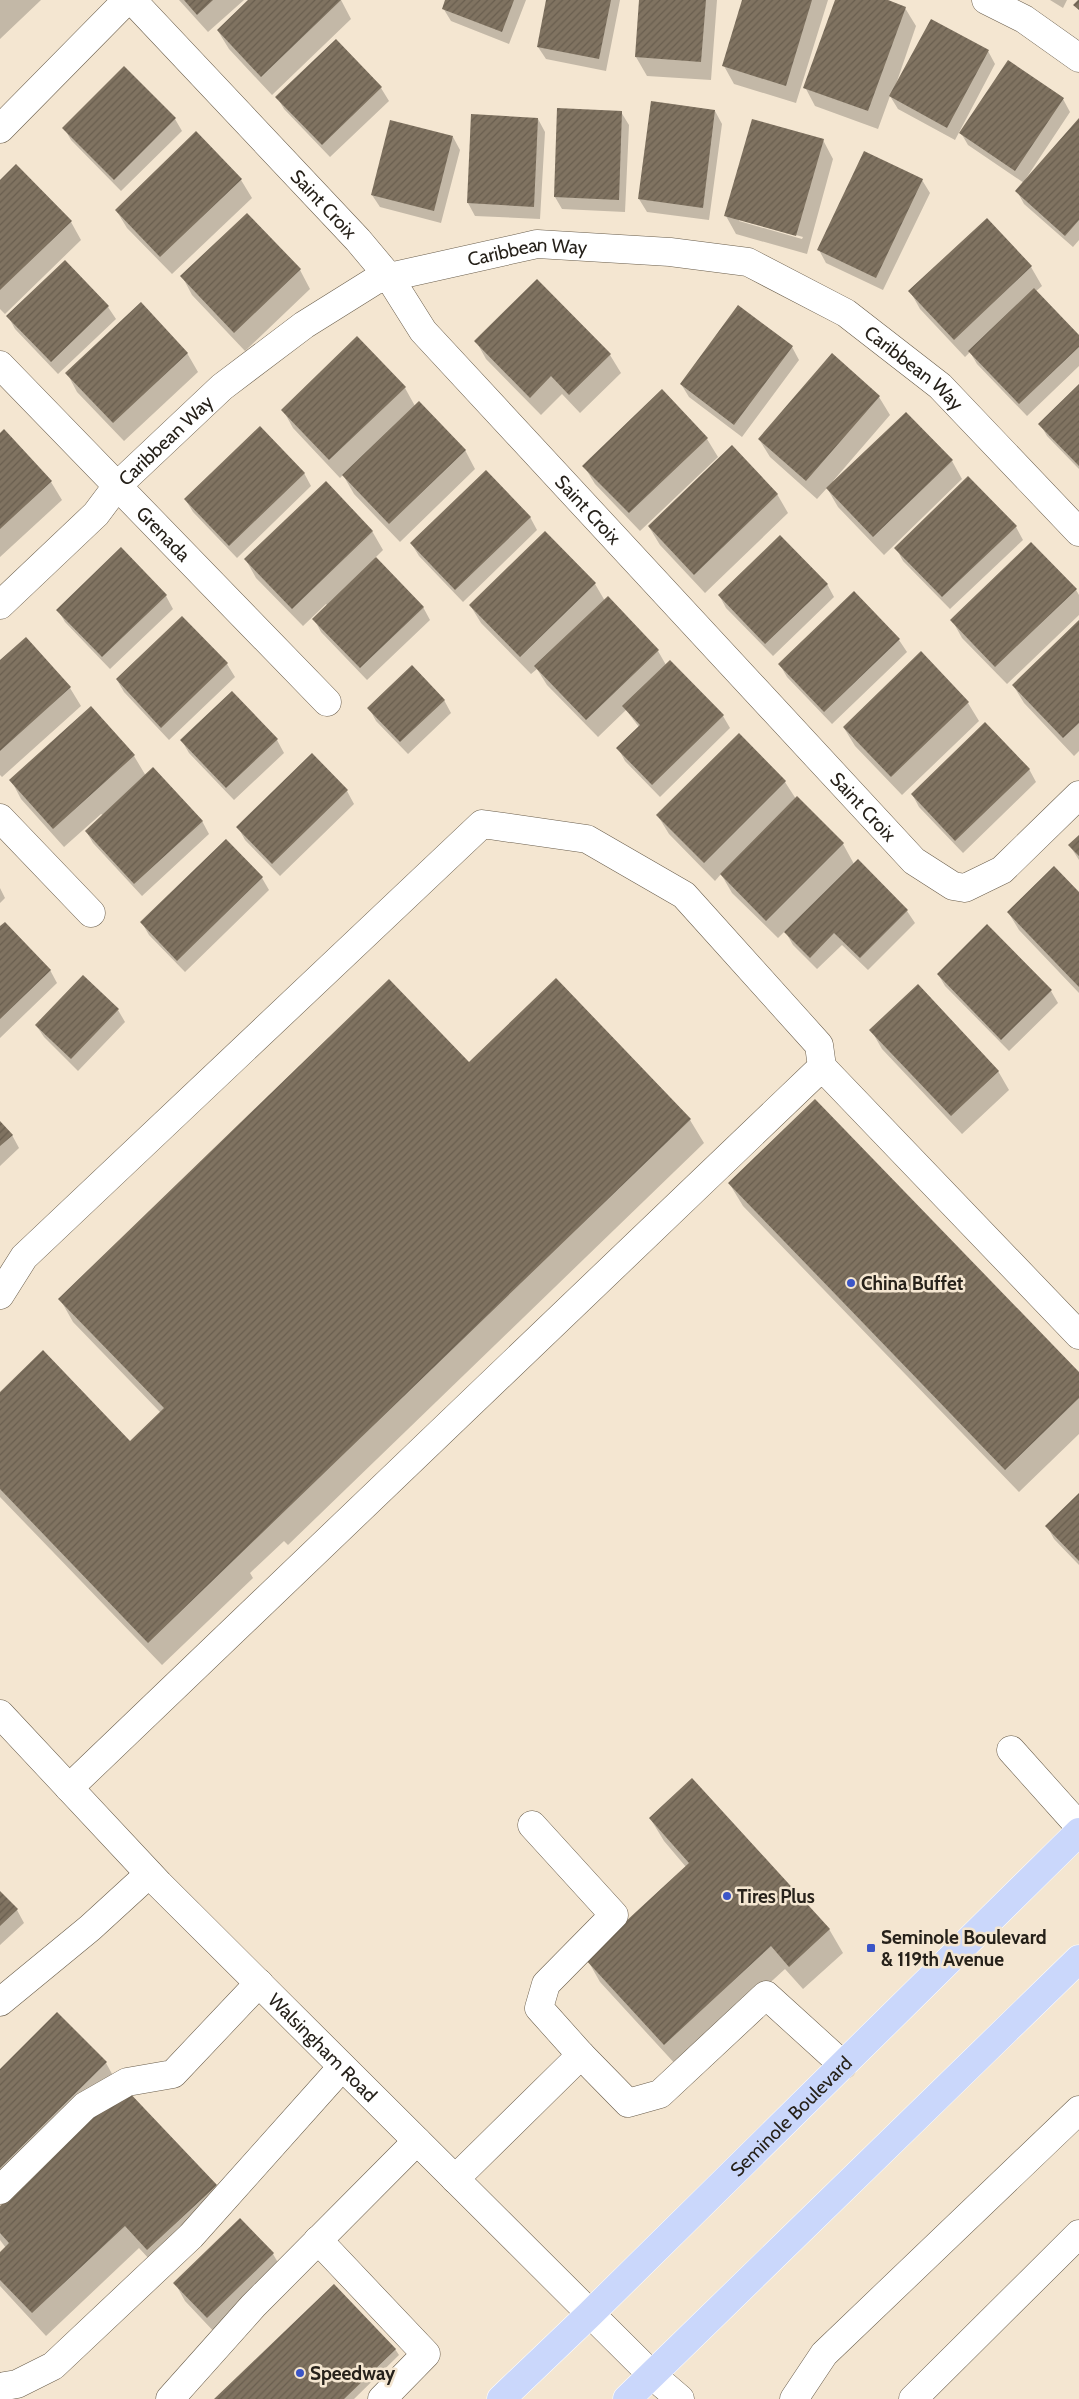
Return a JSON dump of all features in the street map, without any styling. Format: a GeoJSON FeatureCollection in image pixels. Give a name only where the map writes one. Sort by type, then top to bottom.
{"type":"FeatureCollection","features":[{"type":"Feature","properties":{"kind":"main road","name":"Seminole Boulevard"},"geometry":{"type":"LineString","coordinates":[[501,2399],[590,2314],[1079,1832]]}},
{"type":"Feature","properties":{"kind":"main road"},"geometry":{"type":"LineString","coordinates":[[627,2399],[1079,1959]]}},
{"type":"Feature","properties":{"kind":"street"},"geometry":{"type":"LineString","coordinates":[[0,129],[127,0]]}},
{"type":"Feature","properties":{"kind":"street","name":"Saint Croix"},"geometry":{"type":"LineString","coordinates":[[132,0],[358,240],[389,277],[423,330],[914,861],[953,886],[965,888],[1002,870],[1079,795]]}},
{"type":"Feature","properties":{"kind":"street"},"geometry":{"type":"LineString","coordinates":[[986,0],[1024,19],[1079,58]]}},
{"type":"Feature","properties":{"kind":"street","name":"Caribbean Way"},"geometry":{"type":"LineString","coordinates":[[0,605],[96,514],[117,486],[222,387],[304,325],[376,280],[537,244],[670,252],[748,262],[846,313],[940,386],[1079,532]]}},
{"type":"Feature","properties":{"kind":"street","name":"Grenada"},"geometry":{"type":"LineString","coordinates":[[0,365],[326,702]]}},
{"type":"Feature","properties":{"kind":"street"},"geometry":{"type":"LineString","coordinates":[[0,818],[91,912]]}},
{"type":"Feature","properties":{"kind":"street"},"geometry":{"type":"LineString","coordinates":[[0,1295],[24,1257],[482,824],[587,839],[684,895],[819,1045],[822,1067],[1079,1335]]}},
{"type":"Feature","properties":{"kind":"street"},"geometry":{"type":"LineString","coordinates":[[69,1788],[822,1067]]}},
{"type":"Feature","properties":{"kind":"street","name":"Walsingham Road"},"geometry":{"type":"LineString","coordinates":[[0,1714],[149,1874],[590,2314],[652,2375],[680,2399]]}},
{"type":"Feature","properties":{"kind":"street"},"geometry":{"type":"LineString","coordinates":[[1011,1750],[1079,1826]]}},
{"type":"Feature","properties":{"kind":"street"},"geometry":{"type":"LineString","coordinates":[[532,1825],[614,1915],[546,1984],[539,2008],[628,2103],[660,2094],[766,1995],[843,2065]]}},
{"type":"Feature","properties":{"kind":"street"},"geometry":{"type":"LineString","coordinates":[[0,2002],[90,1928],[149,1874]]}},
{"type":"Feature","properties":{"kind":"street"},"geometry":{"type":"LineString","coordinates":[[0,2190],[85,2106],[127,2082],[173,2074],[258,1983]]}},
{"type":"Feature","properties":{"kind":"street"},"geometry":{"type":"LineString","coordinates":[[455,2179],[581,2055]]}},
{"type":"Feature","properties":{"kind":"street"},"geometry":{"type":"LineString","coordinates":[[5,2386],[17,2384],[53,2366],[192,2236],[342,2067]]}},
{"type":"Feature","properties":{"kind":"street"},"geometry":{"type":"LineString","coordinates":[[794,2399],[824,2354],[1079,2110]]}},
{"type":"Feature","properties":{"kind":"street"},"geometry":{"type":"LineString","coordinates":[[170,2399],[253,2306],[417,2141]]}},
{"type":"Feature","properties":{"kind":"street"},"geometry":{"type":"LineString","coordinates":[[913,2399],[1079,2234]]}},
{"type":"Feature","properties":{"kind":"street"},"geometry":{"type":"LineString","coordinates":[[318,2240],[426,2354],[382,2399]]}},
{"type":"Feature","properties":{"kind":"building"},"geometry":{"type":"Polygon","coordinates":[[[184,0],[213,0],[197,15],[184,0]]]}},
{"type":"Feature","properties":{"kind":"building"},"geometry":{"type":"Polygon","coordinates":[[[248,0],[341,0],[261,77],[217,30],[248,0]]]}},
{"type":"Feature","properties":{"kind":"building"},"geometry":{"type":"Polygon","coordinates":[[[445,0],[514,0],[502,32],[442,9],[445,0]]]}},
{"type":"Feature","properties":{"kind":"building"},"geometry":{"type":"Polygon","coordinates":[[[546,0],[611,0],[599,59],[537,47],[546,0]]]}},
{"type":"Feature","properties":{"kind":"building"},"geometry":{"type":"Polygon","coordinates":[[[639,0],[706,0],[701,62],[635,57],[639,0]]]}},
{"type":"Feature","properties":{"kind":"building"},"geometry":{"type":"Polygon","coordinates":[[[742,0],[812,0],[786,86],[722,66],[742,0]]]}},
{"type":"Feature","properties":{"kind":"building"},"geometry":{"type":"Polygon","coordinates":[[[835,0],[888,0],[906,7],[868,111],[803,88],[835,0]]]}},
{"type":"Feature","properties":{"kind":"building"},"geometry":{"type":"Polygon","coordinates":[[[1079,0],[1079,10],[1073,5],[1079,0]]]}},
{"type":"Feature","properties":{"kind":"building"},"geometry":{"type":"Polygon","coordinates":[[[931,19],[989,50],[947,128],[889,96],[931,19]]]}},
{"type":"Feature","properties":{"kind":"building"},"geometry":{"type":"Polygon","coordinates":[[[336,39],[382,87],[322,145],[275,97],[336,39]]]}},
{"type":"Feature","properties":{"kind":"building"},"geometry":{"type":"Polygon","coordinates":[[[1008,60],[1064,98],[1015,171],[959,133],[1008,60]]]}},
{"type":"Feature","properties":{"kind":"building"},"geometry":{"type":"Polygon","coordinates":[[[124,66],[176,118],[114,180],[62,128],[124,66]]]}},
{"type":"Feature","properties":{"kind":"building"},"geometry":{"type":"Polygon","coordinates":[[[651,101],[715,110],[703,208],[638,199],[651,101]]]}},
{"type":"Feature","properties":{"kind":"building"},"geometry":{"type":"Polygon","coordinates":[[[557,108],[622,111],[619,200],[554,197],[557,108]]]}},
{"type":"Feature","properties":{"kind":"building"},"geometry":{"type":"Polygon","coordinates":[[[471,114],[538,118],[534,207],[467,203],[471,114]]]}},
{"type":"Feature","properties":{"kind":"building"},"geometry":{"type":"Polygon","coordinates":[[[1079,118],[1079,220],[1065,236],[1015,191],[1079,118]]]}},
{"type":"Feature","properties":{"kind":"building"},"geometry":{"type":"Polygon","coordinates":[[[752,119],[824,139],[796,236],[724,216],[752,119]]]}},
{"type":"Feature","properties":{"kind":"building"},"geometry":{"type":"Polygon","coordinates":[[[390,120],[453,136],[434,211],[371,195],[390,120]]]}},
{"type":"Feature","properties":{"kind":"building"},"geometry":{"type":"Polygon","coordinates":[[[196,131],[242,179],[160,257],[115,210],[196,131]]]}},
{"type":"Feature","properties":{"kind":"building"},"geometry":{"type":"Polygon","coordinates":[[[864,151],[923,179],[876,278],[817,250],[864,151]]]}},
{"type":"Feature","properties":{"kind":"building"},"geometry":{"type":"Polygon","coordinates":[[[16,164],[72,221],[0,290],[0,180],[16,164]]]}},
{"type":"Feature","properties":{"kind":"building"},"geometry":{"type":"Polygon","coordinates":[[[247,213],[301,269],[234,333],[180,276],[247,213]]]}},
{"type":"Feature","properties":{"kind":"building"},"geometry":{"type":"Polygon","coordinates":[[[987,218],[1032,266],[954,340],[908,291],[987,218]]]}},
{"type":"Feature","properties":{"kind":"building"},"geometry":{"type":"Polygon","coordinates":[[[65,260],[109,306],[51,362],[6,316],[65,260]]]}},
{"type":"Feature","properties":{"kind":"building"},"geometry":{"type":"Polygon","coordinates":[[[537,279],[611,354],[569,395],[551,376],[530,398],[474,341],[537,279]]]}},
{"type":"Feature","properties":{"kind":"building"},"geometry":{"type":"Polygon","coordinates":[[[1034,288],[1079,335],[1079,347],[1019,404],[968,351],[1034,288]]]}},
{"type":"Feature","properties":{"kind":"building"},"geometry":{"type":"Polygon","coordinates":[[[141,302],[188,353],[113,423],[65,373],[141,302]]]}},
{"type":"Feature","properties":{"kind":"building"},"geometry":{"type":"Polygon","coordinates":[[[738,305],[793,346],[734,425],[680,384],[738,305]]]}},
{"type":"Feature","properties":{"kind":"building"},"geometry":{"type":"Polygon","coordinates":[[[357,336],[406,387],[329,460],[281,410],[357,336]]]}},
{"type":"Feature","properties":{"kind":"building"},"geometry":{"type":"Polygon","coordinates":[[[832,353],[880,396],[806,481],[758,439],[832,353]]]}},
{"type":"Feature","properties":{"kind":"building"},"geometry":{"type":"Polygon","coordinates":[[[1079,384],[1079,466],[1038,424],[1079,384]]]}},
{"type":"Feature","properties":{"kind":"building"},"geometry":{"type":"Polygon","coordinates":[[[662,389],[708,438],[629,513],[582,466],[662,389]]]}},
{"type":"Feature","properties":{"kind":"building"},"geometry":{"type":"Polygon","coordinates":[[[419,401],[466,450],[389,524],[342,475],[419,401]]]}},
{"type":"Feature","properties":{"kind":"building"},"geometry":{"type":"Polygon","coordinates":[[[906,412],[953,460],[873,537],[826,488],[906,412]]]}},
{"type":"Feature","properties":{"kind":"building"},"geometry":{"type":"Polygon","coordinates":[[[260,426],[305,473],[229,546],[184,499],[260,426]]]}},
{"type":"Feature","properties":{"kind":"building"},"geometry":{"type":"Polygon","coordinates":[[[4,429],[52,481],[0,529],[0,433],[4,429]]]}},
{"type":"Feature","properties":{"kind":"building"},"geometry":{"type":"Polygon","coordinates":[[[732,445],[778,494],[694,575],[648,526],[732,445]]]}},
{"type":"Feature","properties":{"kind":"building"},"geometry":{"type":"Polygon","coordinates":[[[486,470],[531,517],[455,590],[410,543],[486,470]]]}},
{"type":"Feature","properties":{"kind":"building"},"geometry":{"type":"Polygon","coordinates":[[[968,476],[1017,526],[942,597],[894,548],[968,476]]]}},
{"type":"Feature","properties":{"kind":"building"},"geometry":{"type":"Polygon","coordinates":[[[326,481],[373,531],[292,609],[244,559],[326,481]]]}},
{"type":"Feature","properties":{"kind":"building"},"geometry":{"type":"Polygon","coordinates":[[[545,531],[596,583],[520,657],[469,605],[545,531]]]}},
{"type":"Feature","properties":{"kind":"building"},"geometry":{"type":"Polygon","coordinates":[[[780,535],[828,584],[765,644],[718,595],[780,535]]]}},
{"type":"Feature","properties":{"kind":"building"},"geometry":{"type":"Polygon","coordinates":[[[1031,542],[1077,589],[995,667],[950,620],[1031,542]]]}},
{"type":"Feature","properties":{"kind":"building"},"geometry":{"type":"Polygon","coordinates":[[[121,547],[167,595],[102,657],[56,610],[121,547]]]}},
{"type":"Feature","properties":{"kind":"building"},"geometry":{"type":"Polygon","coordinates":[[[376,557],[424,607],[360,668],[312,619],[376,557]]]}},
{"type":"Feature","properties":{"kind":"building"},"geometry":{"type":"Polygon","coordinates":[[[854,591],[900,639],[824,712],[778,664],[854,591]]]}},
{"type":"Feature","properties":{"kind":"building"},"geometry":{"type":"Polygon","coordinates":[[[608,596],[659,650],[586,720],[534,666],[608,596]]]}},
{"type":"Feature","properties":{"kind":"building"},"geometry":{"type":"Polygon","coordinates":[[[182,616],[228,663],[161,728],[116,679],[182,616]]]}},
{"type":"Feature","properties":{"kind":"building"},"geometry":{"type":"Polygon","coordinates":[[[1079,620],[1079,723],[1063,738],[1012,685],[1079,620]]]}},
{"type":"Feature","properties":{"kind":"building"},"geometry":{"type":"Polygon","coordinates":[[[26,637],[71,687],[0,751],[0,660],[26,637]]]}},
{"type":"Feature","properties":{"kind":"building"},"geometry":{"type":"Polygon","coordinates":[[[921,651],[969,702],[891,777],[843,727],[921,651]]]}},
{"type":"Feature","properties":{"kind":"building"},"geometry":{"type":"Polygon","coordinates":[[[670,660],[724,715],[652,785],[616,748],[640,725],[622,706],[670,660]]]}},
{"type":"Feature","properties":{"kind":"building"},"geometry":{"type":"Polygon","coordinates":[[[412,665],[445,700],[400,742],[367,708],[412,665]]]}},
{"type":"Feature","properties":{"kind":"building"},"geometry":{"type":"Polygon","coordinates":[[[232,691],[278,739],[226,788],[180,740],[232,691]]]}},
{"type":"Feature","properties":{"kind":"building"},"geometry":{"type":"Polygon","coordinates":[[[91,706],[135,755],[53,829],[9,780],[91,706]]]}},
{"type":"Feature","properties":{"kind":"building"},"geometry":{"type":"Polygon","coordinates":[[[985,722],[1030,769],[955,841],[911,794],[985,722]]]}},
{"type":"Feature","properties":{"kind":"building"},"geometry":{"type":"Polygon","coordinates":[[[739,733],[786,781],[704,863],[656,815],[739,733]]]}},
{"type":"Feature","properties":{"kind":"building"},"geometry":{"type":"Polygon","coordinates":[[[312,753],[348,790],[272,864],[236,827],[312,753]]]}},
{"type":"Feature","properties":{"kind":"building"},"geometry":{"type":"Polygon","coordinates":[[[153,767],[203,821],[134,884],[85,831],[153,767]]]}},
{"type":"Feature","properties":{"kind":"building"},"geometry":{"type":"Polygon","coordinates":[[[797,796],[844,843],[766,921],[720,874],[797,796]]]}},
{"type":"Feature","properties":{"kind":"building"},"geometry":{"type":"Polygon","coordinates":[[[1079,835],[1079,856],[1068,845],[1079,835]]]}},
{"type":"Feature","properties":{"kind":"building"},"geometry":{"type":"Polygon","coordinates":[[[226,839],[263,877],[177,961],[140,922],[226,839]]]}},
{"type":"Feature","properties":{"kind":"building"},"geometry":{"type":"Polygon","coordinates":[[[858,859],[908,910],[860,958],[834,933],[810,958],[784,932],[858,859]]]}},
{"type":"Feature","properties":{"kind":"building"},"geometry":{"type":"Polygon","coordinates":[[[1054,866],[1079,892],[1079,987],[1007,912],[1054,866]]]}},
{"type":"Feature","properties":{"kind":"building"},"geometry":{"type":"Polygon","coordinates":[[[5,922],[51,970],[0,1019],[0,926],[5,922]]]}},
{"type":"Feature","properties":{"kind":"building"},"geometry":{"type":"Polygon","coordinates":[[[987,924],[1052,990],[1001,1040],[937,974],[987,924]]]}},
{"type":"Feature","properties":{"kind":"building"},"geometry":{"type":"Polygon","coordinates":[[[83,975],[119,1009],[71,1059],[35,1025],[83,975]]]}},
{"type":"Feature","properties":{"kind":"building"},"geometry":{"type":"Polygon","coordinates":[[[556,978],[691,1119],[148,1643],[0,1489],[0,1392],[43,1350],[130,1441],[164,1408],[58,1299],[389,979],[469,1062],[556,978]]]}},
{"type":"Feature","properties":{"kind":"building"},"geometry":{"type":"Polygon","coordinates":[[[918,984],[999,1071],[951,1116],[869,1030],[918,984]]]}},
{"type":"Feature","properties":{"kind":"building"},"geometry":{"type":"Polygon","coordinates":[[[815,1099],[1079,1372],[1079,1398],[1005,1470],[728,1183],[815,1099]]]}},
{"type":"Feature","properties":{"kind":"building"},"geometry":{"type":"Polygon","coordinates":[[[0,1121],[13,1135],[0,1146],[0,1121]]]}},
{"type":"Feature","properties":{"kind":"building"},"geometry":{"type":"Polygon","coordinates":[[[1079,1493],[1079,1561],[1045,1526],[1079,1493]]]}},
{"type":"Feature","properties":{"kind":"building","name":"Tires Plus"},"geometry":{"type":"Polygon","coordinates":[[[692,1778],[830,1929],[789,1967],[771,1946],[664,2045],[585,1959],[689,1863],[649,1818],[692,1778]]]}},
{"type":"Feature","properties":{"kind":"building"},"geometry":{"type":"Polygon","coordinates":[[[0,1891],[18,1909],[0,1926],[0,1891]]]}},
{"type":"Feature","properties":{"kind":"building"},"geometry":{"type":"Polygon","coordinates":[[[57,2012],[107,2062],[0,2168],[0,2069],[57,2012]]]}},
{"type":"Feature","properties":{"kind":"building"},"geometry":{"type":"Polygon","coordinates":[[[125,2088],[217,2185],[147,2250],[125,2226],[32,2313],[0,2280],[0,2252],[9,2243],[0,2233],[0,2206],[125,2088]]]}},
{"type":"Feature","properties":{"kind":"building"},"geometry":{"type":"Polygon","coordinates":[[[240,2218],[274,2253],[207,2318],[173,2283],[240,2218]]]}},
{"type":"Feature","properties":{"kind":"building"},"geometry":{"type":"Polygon","coordinates":[[[334,2284],[396,2349],[344,2399],[214,2399],[334,2284]]]}},
{"type":"Feature","properties":{"kind":"place","name":"China Buffet"},"geometry":{"type":"Point","coordinates":[851,1283]}},
{"type":"Feature","properties":{"kind":"place","name":"Tires Plus"},"geometry":{"type":"Point","coordinates":[727,1896]}},
{"type":"Feature","properties":{"kind":"place","name":"Seminole Boulevard & 119th Avenue"},"geometry":{"type":"Point","coordinates":[871,1948]}},
{"type":"Feature","properties":{"kind":"place","name":"Speedway"},"geometry":{"type":"Point","coordinates":[300,2373]}}]}
